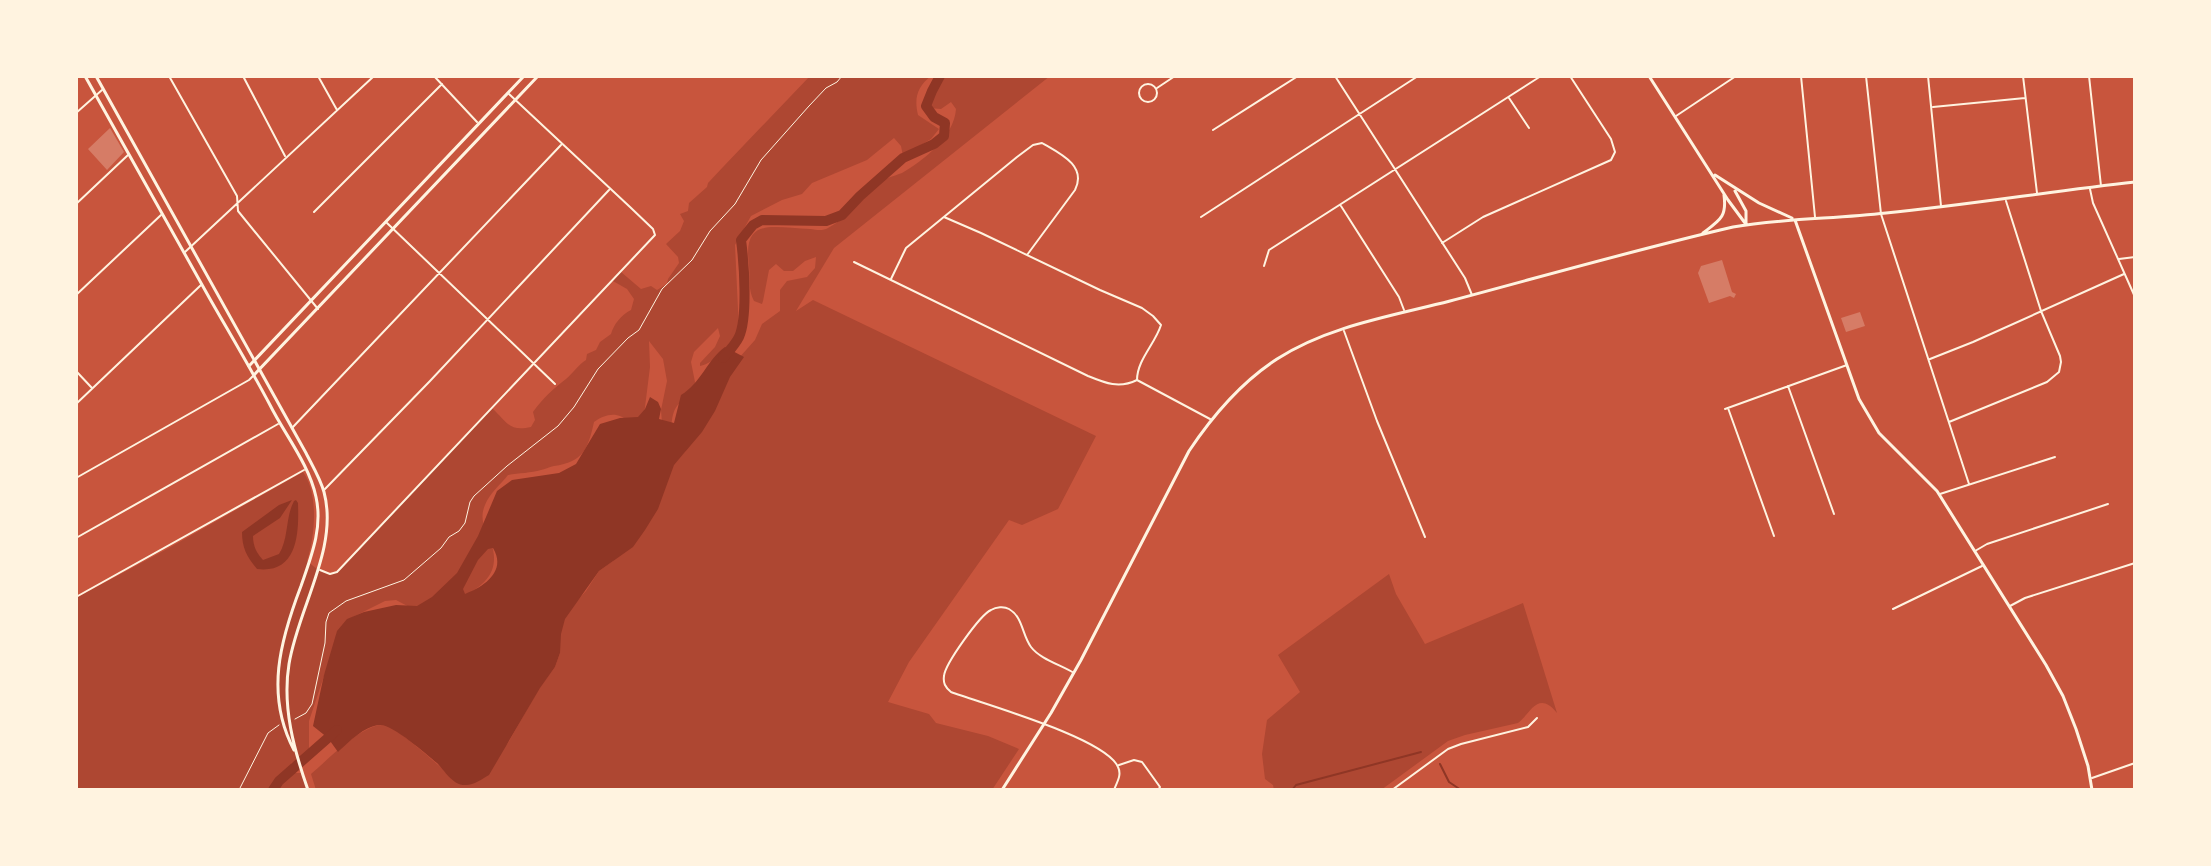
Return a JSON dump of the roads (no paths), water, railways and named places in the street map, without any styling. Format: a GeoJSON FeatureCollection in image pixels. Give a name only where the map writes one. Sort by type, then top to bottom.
{"type":"FeatureCollection","features":[{"type":"Feature","properties":{"kind":"main road"},"geometry":{"type":"LineString","coordinates":[[85,76],[254,375],[305,469],[316,498],[317,529],[313,552],[281,649],[277,700],[308,790]]}},
{"type":"Feature","properties":{"kind":"main road"},"geometry":{"type":"LineString","coordinates":[[96,76],[314,468],[323,490],[326,538],[296,629],[289,664],[289,721],[295,754]]}},
{"type":"Feature","properties":{"kind":"main road"},"geometry":{"type":"LineString","coordinates":[[249,366],[523,76]]}},
{"type":"Feature","properties":{"kind":"main road"},"geometry":{"type":"LineString","coordinates":[[254,375],[538,76]]}},
{"type":"Feature","properties":{"kind":"main road"},"geometry":{"type":"LineString","coordinates":[[1649,76],[1746,225]]}},
{"type":"Feature","properties":{"kind":"main road"},"geometry":{"type":"LineString","coordinates":[[1710,172],[1759,203],[1795,220],[1859,399],[1875,429],[1939,494],[2063,696],[2080,741],[2092,790]]}},
{"type":"Feature","properties":{"kind":"main road"},"geometry":{"type":"LineString","coordinates":[[1002,790],[1074,673],[1189,451],[1211,419],[1249,379],[1304,344],[1404,312],[1746,225],[1941,208],[2135,182]]}},
{"type":"Feature","properties":{"kind":"main road"},"geometry":{"type":"LineString","coordinates":[[1733,188],[1746,211],[1746,225]]}},
{"type":"Feature","properties":{"kind":"main road"},"geometry":{"type":"LineString","coordinates":[[1702,234],[1725,211],[1723,191]]}},
{"type":"Feature","properties":{"kind":"street"},"geometry":{"type":"LineString","coordinates":[[169,76],[237,196],[240,214],[318,309]]}},
{"type":"Feature","properties":{"kind":"street"},"geometry":{"type":"LineString","coordinates":[[243,76],[286,158]]}},
{"type":"Feature","properties":{"kind":"street"},"geometry":{"type":"LineString","coordinates":[[318,76],[337,110]]}},
{"type":"Feature","properties":{"kind":"street"},"geometry":{"type":"LineString","coordinates":[[184,253],[374,76]]}},
{"type":"Feature","properties":{"kind":"street"},"geometry":{"type":"LineString","coordinates":[[434,76],[479,124]]}},
{"type":"Feature","properties":{"kind":"street"},"geometry":{"type":"LineString","coordinates":[[1156,88],[1175,76]]}},
{"type":"Feature","properties":{"kind":"street"},"geometry":{"type":"LineString","coordinates":[[1213,130],[1298,76]]}},
{"type":"Feature","properties":{"kind":"street"},"geometry":{"type":"LineString","coordinates":[[1335,76],[1465,278],[1472,295]]}},
{"type":"Feature","properties":{"kind":"street"},"geometry":{"type":"LineString","coordinates":[[1201,217],[1418,76]]}},
{"type":"Feature","properties":{"kind":"street"},"geometry":{"type":"LineString","coordinates":[[1264,266],[1269,250],[1541,76]]}},
{"type":"Feature","properties":{"kind":"street"},"geometry":{"type":"LineString","coordinates":[[1442,243],[1483,217],[1611,160],[1615,152],[1611,139],[1570,76]]}},
{"type":"Feature","properties":{"kind":"street"},"geometry":{"type":"LineString","coordinates":[[1675,116],[1736,76]]}},
{"type":"Feature","properties":{"kind":"street"},"geometry":{"type":"LineString","coordinates":[[1801,76],[1815,218]]}},
{"type":"Feature","properties":{"kind":"street"},"geometry":{"type":"LineString","coordinates":[[1866,76],[1881,214],[1969,484]]}},
{"type":"Feature","properties":{"kind":"street"},"geometry":{"type":"LineString","coordinates":[[1928,76],[1941,208]]}},
{"type":"Feature","properties":{"kind":"street"},"geometry":{"type":"LineString","coordinates":[[2023,76],[2037,194]]}},
{"type":"Feature","properties":{"kind":"street"},"geometry":{"type":"LineString","coordinates":[[2089,76],[2101,186]]}},
{"type":"Feature","properties":{"kind":"street"},"geometry":{"type":"LineString","coordinates":[[314,212],[442,84]]}},
{"type":"Feature","properties":{"kind":"street"},"geometry":{"type":"LineString","coordinates":[[1144,85],[1156,88],[1157,97],[1153,101],[1144,101],[1140,97],[1139,90],[1144,85]]}},
{"type":"Feature","properties":{"kind":"street"},"geometry":{"type":"LineString","coordinates":[[76,113],[103,90]]}},
{"type":"Feature","properties":{"kind":"street"},"geometry":{"type":"LineString","coordinates":[[317,569],[330,574],[337,572],[655,235],[653,229],[508,93]]}},
{"type":"Feature","properties":{"kind":"street"},"geometry":{"type":"LineString","coordinates":[[1509,97],[1529,128]]}},
{"type":"Feature","properties":{"kind":"street"},"geometry":{"type":"LineString","coordinates":[[1932,107],[2025,98]]}},
{"type":"Feature","properties":{"kind":"street"},"geometry":{"type":"LineString","coordinates":[[890,280],[906,248],[1033,145],[1042,143],[1070,162],[1078,171],[1080,181],[1027,255]]}},
{"type":"Feature","properties":{"kind":"street"},"geometry":{"type":"LineString","coordinates":[[291,429],[562,144]]}},
{"type":"Feature","properties":{"kind":"street"},"geometry":{"type":"LineString","coordinates":[[76,204],[129,154]]}},
{"type":"Feature","properties":{"kind":"street"},"geometry":{"type":"LineString","coordinates":[[2089,188],[2135,297]]}},
{"type":"Feature","properties":{"kind":"street"},"geometry":{"type":"LineString","coordinates":[[323,490],[610,189]]}},
{"type":"Feature","properties":{"kind":"street"},"geometry":{"type":"LineString","coordinates":[[1949,422],[2047,382],[2056,376],[2060,367],[2060,356],[2041,311],[2006,200]]}},
{"type":"Feature","properties":{"kind":"street"},"geometry":{"type":"LineString","coordinates":[[1340,205],[1399,297],[1404,312]]}},
{"type":"Feature","properties":{"kind":"street"},"geometry":{"type":"LineString","coordinates":[[76,295],[162,214]]}},
{"type":"Feature","properties":{"kind":"street"},"geometry":{"type":"LineString","coordinates":[[943,217],[1142,308],[1153,316],[1161,326],[1157,339],[1137,370],[1137,380]]}},
{"type":"Feature","properties":{"kind":"street"},"geometry":{"type":"LineString","coordinates":[[386,222],[555,384]]}},
{"type":"Feature","properties":{"kind":"street"},"geometry":{"type":"LineString","coordinates":[[2118,259],[2135,257]]}},
{"type":"Feature","properties":{"kind":"street"},"geometry":{"type":"LineString","coordinates":[[854,262],[1111,386],[1137,380]]}},
{"type":"Feature","properties":{"kind":"street"},"geometry":{"type":"LineString","coordinates":[[1928,359],[2124,274]]}},
{"type":"Feature","properties":{"kind":"street"},"geometry":{"type":"LineString","coordinates":[[76,404],[202,284]]}},
{"type":"Feature","properties":{"kind":"street"},"geometry":{"type":"LineString","coordinates":[[1344,329],[1377,421],[1425,537]]}},
{"type":"Feature","properties":{"kind":"street"},"geometry":{"type":"LineString","coordinates":[[1774,536],[1726,408],[1847,365]]}},
{"type":"Feature","properties":{"kind":"street"},"geometry":{"type":"LineString","coordinates":[[76,371],[93,389]]}},
{"type":"Feature","properties":{"kind":"street"},"geometry":{"type":"LineString","coordinates":[[76,478],[254,375]]}},
{"type":"Feature","properties":{"kind":"street"},"geometry":{"type":"LineString","coordinates":[[1137,380],[1211,419]]}},
{"type":"Feature","properties":{"kind":"street"},"geometry":{"type":"LineString","coordinates":[[1788,386],[1834,514]]}},
{"type":"Feature","properties":{"kind":"street"},"geometry":{"type":"LineString","coordinates":[[76,538],[279,423]]}},
{"type":"Feature","properties":{"kind":"street"},"geometry":{"type":"LineString","coordinates":[[1939,494],[2055,457]]}},
{"type":"Feature","properties":{"kind":"street"},"geometry":{"type":"LineString","coordinates":[[76,597],[305,469]]}},
{"type":"Feature","properties":{"kind":"street"},"geometry":{"type":"LineString","coordinates":[[1975,552],[1987,544],[2108,504]]}},
{"type":"Feature","properties":{"kind":"street"},"geometry":{"type":"LineString","coordinates":[[2009,607],[2025,598],[2135,563]]}},
{"type":"Feature","properties":{"kind":"street"},"geometry":{"type":"LineString","coordinates":[[1893,609],[1983,566]]}},
{"type":"Feature","properties":{"kind":"street"},"geometry":{"type":"LineString","coordinates":[[1074,673],[1032,649],[1020,621],[1010,610],[999,607],[988,610],[952,657],[943,680],[951,692],[1010,710],[1102,751],[1118,766],[1120,773],[1114,790]]}},
{"type":"Feature","properties":{"kind":"street"},"geometry":{"type":"LineString","coordinates":[[1392,790],[1448,749],[1528,727],[1537,718]]}},
{"type":"Feature","properties":{"kind":"street"},"geometry":{"type":"LineString","coordinates":[[1118,766],[1134,760],[1142,762],[1160,787],[1158,790]]}},
{"type":"Feature","properties":{"kind":"street"},"geometry":{"type":"LineString","coordinates":[[2091,778],[2135,763]]}},
{"type":"Feature","properties":{"kind":"waterway"},"geometry":{"type":"LineString","coordinates":[[723,358],[739,337],[744,317],[741,240],[753,225],[762,220],[826,221],[842,215],[903,158],[944,136],[945,123],[934,117],[926,106],[940,76]]}},
{"type":"Feature","properties":{"kind":"waterway"},"geometry":{"type":"LineString","coordinates":[[273,790],[279,781],[337,730]]}},
{"type":"Feature","properties":{"kind":"waterway"},"geometry":{"type":"LineString","coordinates":[[1292,790],[1296,785],[1421,752]]}},
{"type":"Feature","properties":{"kind":"waterway"},"geometry":{"type":"LineString","coordinates":[[1440,764],[1449,782],[1461,790]]}}]}
